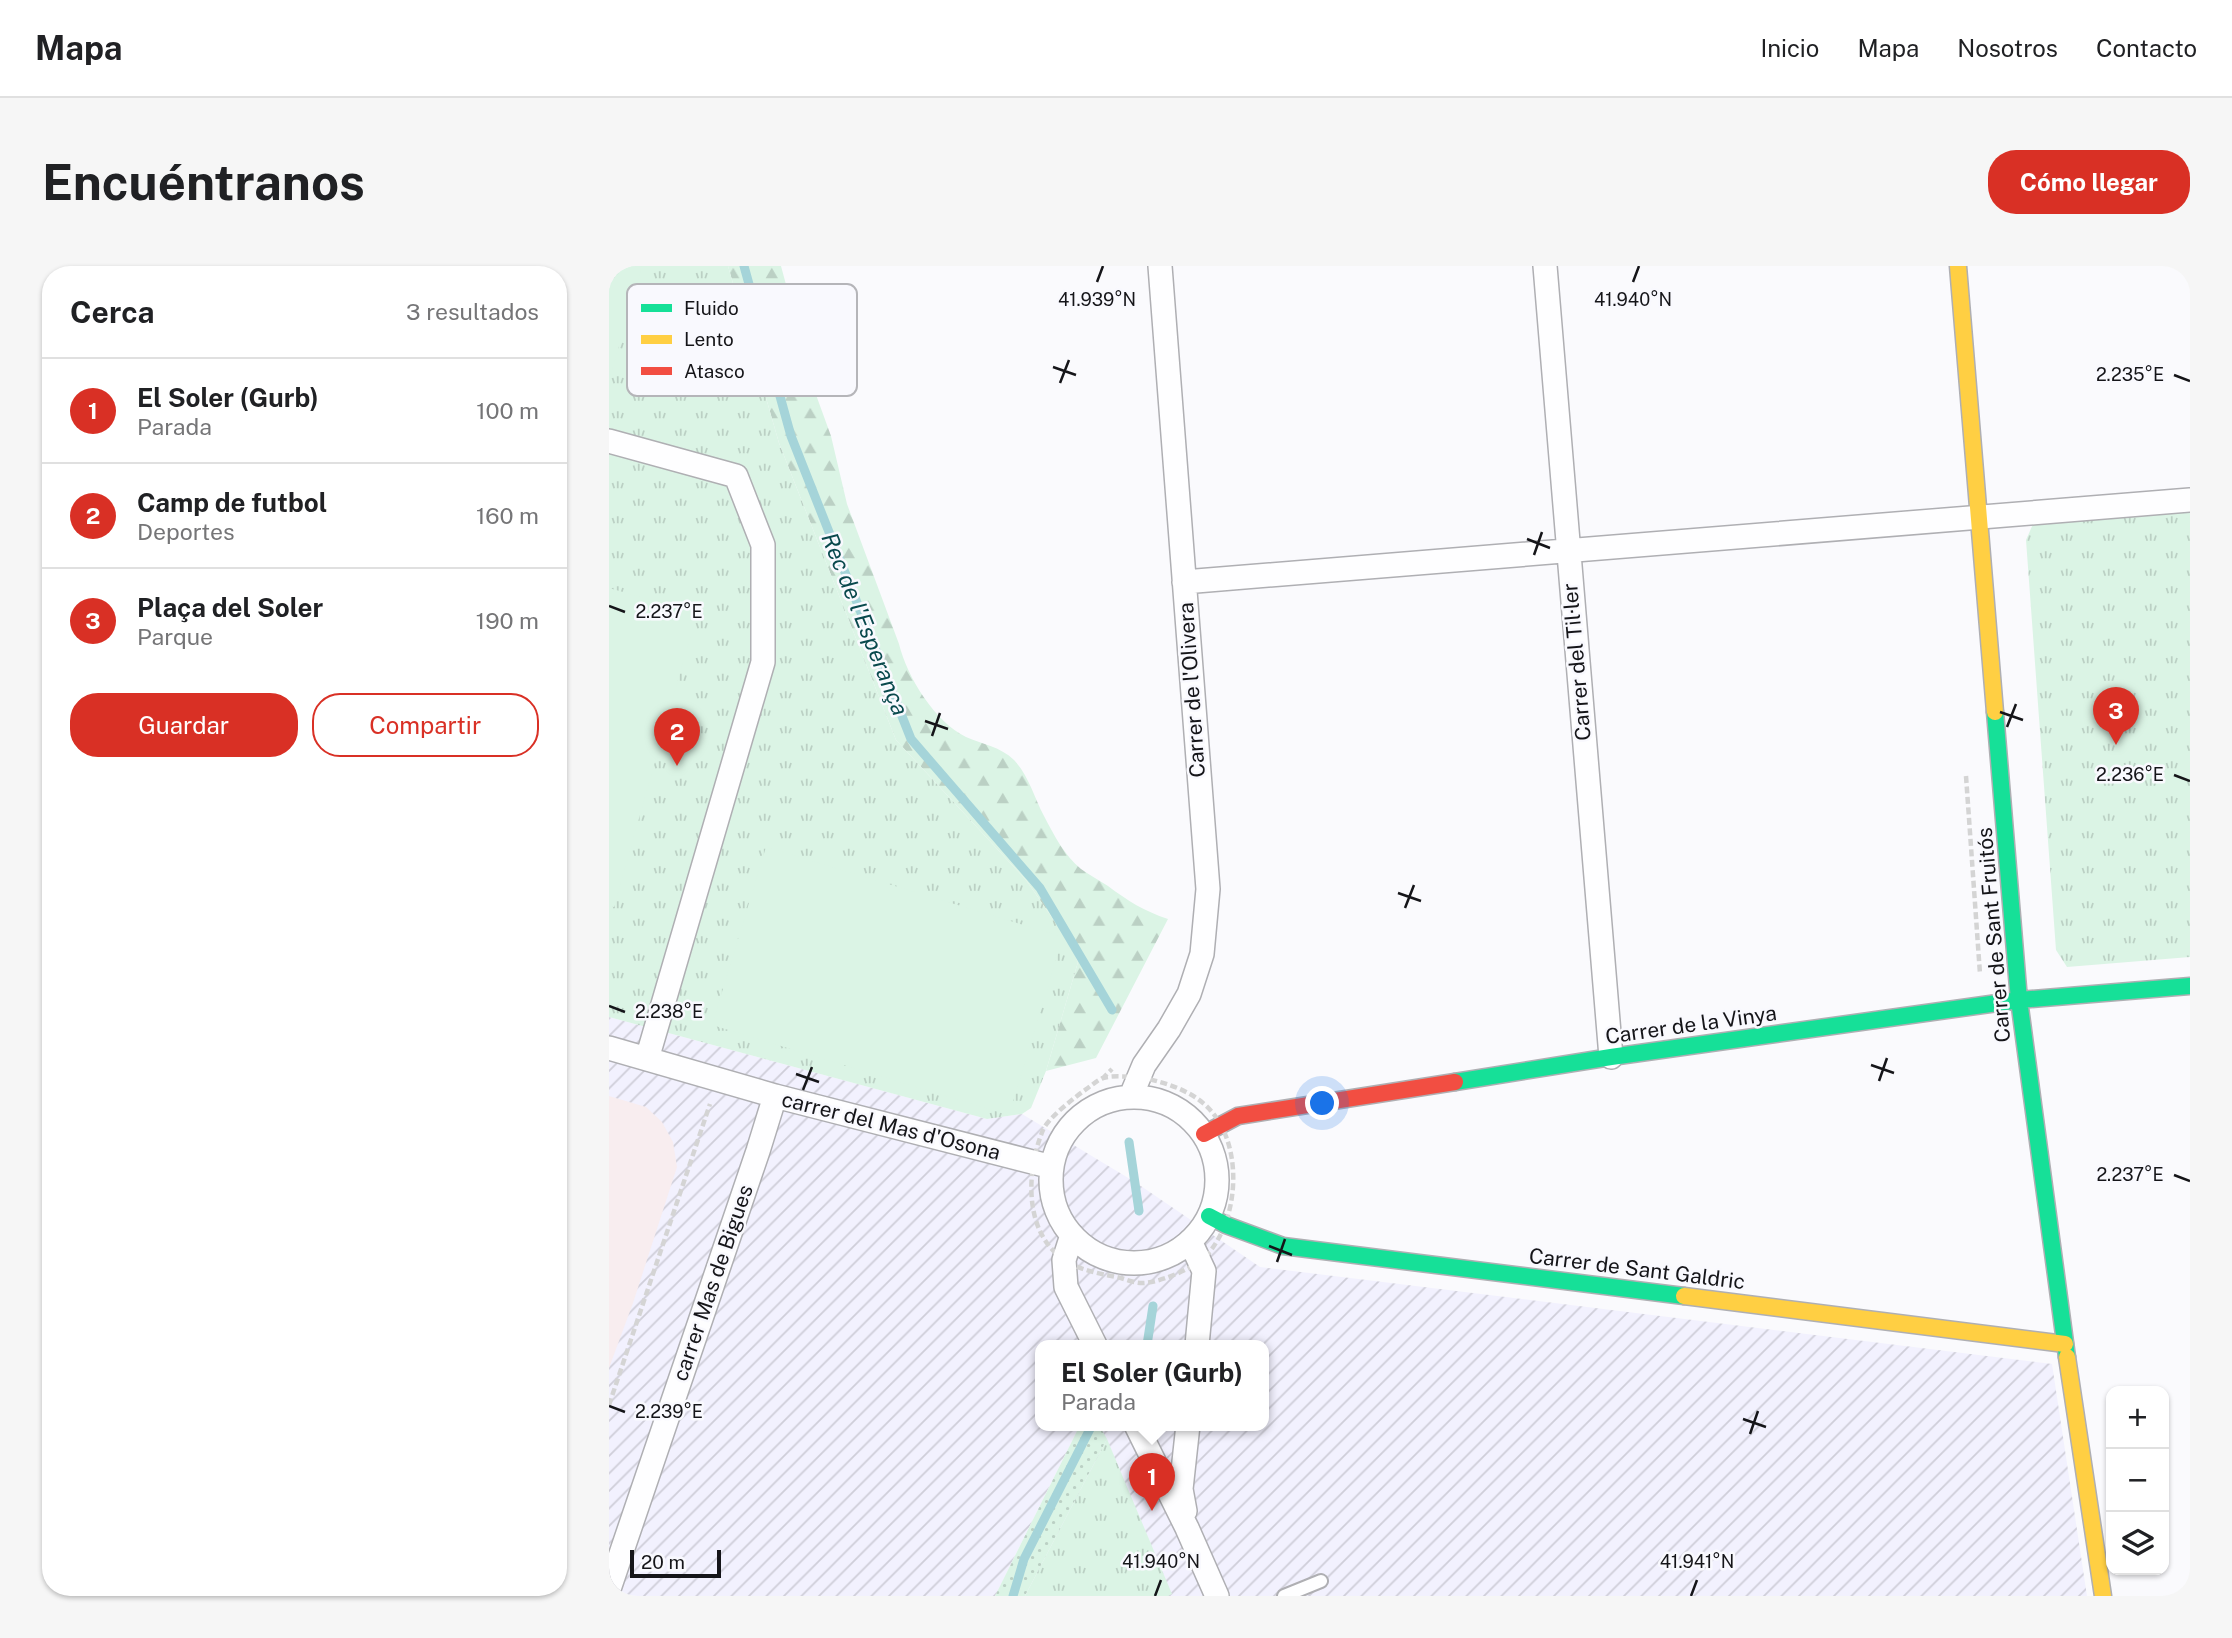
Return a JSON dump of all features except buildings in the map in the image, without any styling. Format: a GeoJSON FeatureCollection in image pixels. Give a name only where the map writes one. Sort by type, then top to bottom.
{"type":"FeatureCollection","features":[{"type":"Feature","properties":{"kind":"street","name":"Carrer de l'Olivera"},"geometry":{"type":"LineString","coordinates":[[1136,1086],[1144,1065],[1189,994],[1202,954],[1208,889],[1160,266]]}},
{"type":"Feature","properties":{"kind":"street","name":"Carrer del Til·ler"},"geometry":{"type":"LineString","coordinates":[[1545,266],[1611,1057]]}},
{"type":"Feature","properties":{"kind":"street","name":"Carrer de Sant Fruitós"},"geometry":{"type":"LineString","coordinates":[[1958,266],[2019,1000],[2103,1596]]}},
{"type":"Feature","properties":{"kind":"street"},"geometry":{"type":"LineString","coordinates":[[609,441],[736,476],[763,545],[763,662],[647,1059]]}},
{"type":"Feature","properties":{"kind":"street"},"geometry":{"type":"LineString","coordinates":[[1184,582],[2190,500]]}},
{"type":"Feature","properties":{"kind":"street","name":"Carrer de la Vinya"},"geometry":{"type":"LineString","coordinates":[[1212,1129],[1238,1116],[1611,1057],[2019,1000],[2190,986]]}},
{"type":"Feature","properties":{"kind":"street","name":"carrer del Mas d'Osona"},"geometry":{"type":"LineString","coordinates":[[609,1048],[775,1096],[1043,1165]]}},
{"type":"Feature","properties":{"kind":"street"},"geometry":{"type":"LineString","coordinates":[[1136,1086],[1212,1129],[1218,1220],[1195,1251],[1137,1263],[1108,1259],[1095,1254],[1072,1235],[1056,1210],[1043,1165],[1079,1117],[1098,1105],[1120,1097],[1136,1086]]}},
{"type":"Feature","properties":{"kind":"street","name":"carrer Mas de Bigues"},"geometry":{"type":"LineString","coordinates":[[609,1589],[775,1096]]}},
{"type":"Feature","properties":{"kind":"street","name":"Carrer de Sant Galdric"},"geometry":{"type":"LineString","coordinates":[[1218,1220],[1283,1246],[2066,1343]]}},
{"type":"Feature","properties":{"kind":"street"},"geometry":{"type":"LineString","coordinates":[[1072,1235],[1064,1260],[1066,1287],[1092,1340]]}},
{"type":"Feature","properties":{"kind":"street"},"geometry":{"type":"LineString","coordinates":[[1195,1251],[1205,1272],[1198,1340]]}},
{"type":"Feature","properties":{"kind":"street"},"geometry":{"type":"LineString","coordinates":[[1139,1431],[1217,1596]]}},
{"type":"Feature","properties":{"kind":"street"},"geometry":{"type":"LineString","coordinates":[[1187,1431],[1181,1489],[1187,1528]]}},
{"type":"Feature","properties":{"kind":"lane"},"geometry":{"type":"LineString","coordinates":[[1284,1596],[1321,1581]]}},
{"type":"Feature","properties":{"kind":"path"},"geometry":{"type":"LineString","coordinates":[[1102,1079],[1136,1086],[1174,1085],[1204,1103],[1212,1129],[1231,1155],[1233,1174],[1230,1213],[1218,1220],[1214,1248],[1195,1251],[1177,1274],[1142,1283],[1090,1272],[1064,1260],[1042,1236],[1030,1201],[1043,1165],[1044,1128],[1075,1097],[1102,1079]]}},
{"type":"Feature","properties":{"kind":"path"},"geometry":{"type":"LineString","coordinates":[[609,1405],[718,1080]]}},
{"type":"Feature","properties":{"kind":"shaded area"},"geometry":{"type":"Polygon","coordinates":[[[609,1017],[987,1119],[1022,1114],[1135,1182],[1260,1267],[2052,1364],[2087,1596],[1025,1596],[1106,1439],[1102,1431],[1269,1431],[1269,1340],[1035,1340],[1035,1431],[1077,1431],[995,1596],[609,1596],[609,1017]]]}},
{"type":"Feature","properties":{"kind":"shaded area"},"geometry":{"type":"Polygon","coordinates":[[[609,1096],[646,1107],[662,1122],[673,1142],[677,1167],[609,1368],[609,1096]]]}},
{"type":"Feature","properties":{"kind":"green space"},"geometry":{"type":"Polygon","coordinates":[[[609,266],[728,266],[733,284],[627,284],[627,396],[765,396],[779,443],[896,740],[1026,880],[1069,942],[1078,962],[1046,1071],[1031,1108],[1022,1114],[987,1119],[609,1017],[609,266]]]}},
{"type":"Feature","properties":{"kind":"green space"},"geometry":{"type":"Polygon","coordinates":[[[609,266],[642,266],[637,284],[627,284],[627,318],[609,381],[609,266]]]}},
{"type":"Feature","properties":{"kind":"green space"},"geometry":{"type":"Polygon","coordinates":[[[728,266],[781,266],[786,284],[733,284],[728,266]]]}},
{"type":"Feature","properties":{"kind":"green space"},"geometry":{"type":"Polygon","coordinates":[[[765,396],[816,396],[831,436],[847,504],[908,670],[924,697],[933,710],[955,730],[997,749],[1014,760],[1060,844],[1081,869],[1137,905],[1168,919],[1096,1058],[1046,1071],[1078,962],[1069,942],[1026,880],[896,740],[779,443],[765,396]]]}},
{"type":"Feature","properties":{"kind":"green space"},"geometry":{"type":"Polygon","coordinates":[[[2190,509],[2190,957],[2067,967],[2056,950],[2026,540],[2033,524],[2190,509]]]}},
{"type":"Feature","properties":{"kind":"green space"},"geometry":{"type":"Polygon","coordinates":[[[609,588],[697,613],[614,907],[609,906],[609,588]]]}},
{"type":"Feature","properties":{"kind":"green space"},"geometry":{"type":"Polygon","coordinates":[[[766,847],[1063,937],[1009,1115],[712,1025],[766,847]]]}},
{"type":"Feature","properties":{"kind":"green space"},"geometry":{"type":"Polygon","coordinates":[[[1077,1431],[1102,1431],[1107,1439],[1025,1596],[995,1596],[1077,1431]]]}},
{"type":"Feature","properties":{"kind":"green space"},"geometry":{"type":"Polygon","coordinates":[[[1107,1439],[1172,1594],[1025,1596],[1107,1439]]]}},
{"type":"Feature","properties":{"kind":"waterway","name":"Rec de l'Esperança"},"geometry":{"type":"LineString","coordinates":[[744,266],[749,284]]}},
{"type":"Feature","properties":{"kind":"waterway","name":"Rec de l'Esperança"},"geometry":{"type":"LineString","coordinates":[[780,396],[791,436],[911,739],[1040,888],[1112,1010]]}},
{"type":"Feature","properties":{"kind":"waterway"},"geometry":{"type":"LineString","coordinates":[[1129,1142],[1139,1211]]}},
{"type":"Feature","properties":{"kind":"waterway"},"geometry":{"type":"LineString","coordinates":[[1148,1340],[1153,1306]]}},
{"type":"Feature","properties":{"kind":"waterway","name":"Rec de l'Esperança"},"geometry":{"type":"LineString","coordinates":[[1013,1596],[1024,1559],[1089,1431]]}},
{"type":"Feature","properties":{"kind":"traffic: fast"},"geometry":{"type":"LineString","coordinates":[[1995,712],[2019,1000],[2067,1357]]}},
{"type":"Feature","properties":{"kind":"traffic: fast"},"geometry":{"type":"LineString","coordinates":[[1455,1082],[1611,1057],[2019,1000],[2190,986]]}},
{"type":"Feature","properties":{"kind":"traffic: fast"},"geometry":{"type":"LineString","coordinates":[[1209,1216],[1283,1246],[1684,1296]]}},
{"type":"Feature","properties":{"kind":"traffic: slow"},"geometry":{"type":"LineString","coordinates":[[1958,266],[1995,712]]}},
{"type":"Feature","properties":{"kind":"traffic: slow"},"geometry":{"type":"LineString","coordinates":[[1684,1296],[2065,1344]]}},
{"type":"Feature","properties":{"kind":"traffic: slow"},"geometry":{"type":"LineString","coordinates":[[2067,1357],[2103,1596]]}},
{"type":"Feature","properties":{"kind":"traffic: jam"},"geometry":{"type":"LineString","coordinates":[[1204,1134],[1238,1116],[1455,1082]]}},
{"type":"Feature","properties":{"kind":"place","name":"Plaça del Soler"},"geometry":{"type":"Point","coordinates":[2116,745]}},
{"type":"Feature","properties":{"kind":"place","name":"Camp de futbol"},"geometry":{"type":"Point","coordinates":[677,766]}},
{"type":"Feature","properties":{"kind":"place","name":"El Soler (Gurb)"},"geometry":{"type":"Point","coordinates":[1152,1511]}}]}
